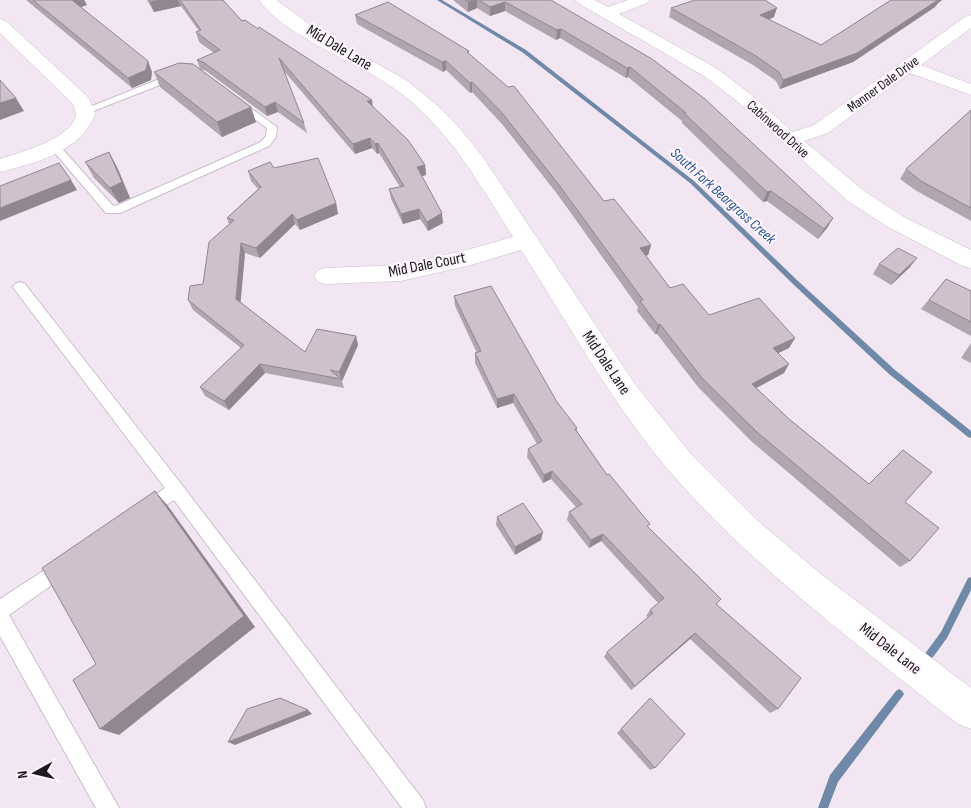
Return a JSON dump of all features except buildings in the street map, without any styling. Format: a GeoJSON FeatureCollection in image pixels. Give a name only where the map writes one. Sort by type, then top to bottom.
{"type":"FeatureCollection","features":[{"type":"Feature","properties":{"kind":"street","name":"Mid Dale Lane"},"geometry":{"type":"LineString","coordinates":[[267,0],[300,25],[399,84],[430,108],[458,138],[627,395],[681,463],[747,531],[810,586],[971,711]]}},
{"type":"Feature","properties":{"kind":"street","name":"Cabinwood Drive"},"geometry":{"type":"LineString","coordinates":[[583,0],[710,72],[743,96],[826,172],[864,201],[896,222],[971,260]]}},
{"type":"Feature","properties":{"kind":"street"},"geometry":{"type":"LineString","coordinates":[[607,13],[642,0]]}},
{"type":"Feature","properties":{"kind":"street","name":"Manner Dale Drive"},"geometry":{"type":"LineString","coordinates":[[790,139],[820,129],[971,20]]}},
{"type":"Feature","properties":{"kind":"street"},"geometry":{"type":"LineString","coordinates":[[0,166],[54,146],[73,134],[81,127],[87,110],[82,102],[1,26]]}},
{"type":"Feature","properties":{"kind":"street"},"geometry":{"type":"LineString","coordinates":[[908,66],[971,90]]}},
{"type":"Feature","properties":{"kind":"street","name":"Mid Dale Court"},"geometry":{"type":"LineString","coordinates":[[326,276],[401,273],[467,258],[525,240]]}},
{"type":"Feature","properties":{"kind":"lane"},"geometry":{"type":"LineString","coordinates":[[87,110],[188,72]]}},
{"type":"Feature","properties":{"kind":"lane"},"geometry":{"type":"LineString","coordinates":[[54,146],[110,210],[120,209],[265,144],[271,137],[272,127],[226,92]]}},
{"type":"Feature","properties":{"kind":"lane"},"geometry":{"type":"LineString","coordinates":[[20,286],[415,808]]}},
{"type":"Feature","properties":{"kind":"lane"},"geometry":{"type":"LineString","coordinates":[[136,517],[176,490]]}},
{"type":"Feature","properties":{"kind":"lane"},"geometry":{"type":"LineString","coordinates":[[0,610],[72,561]]}},
{"type":"Feature","properties":{"kind":"lane"},"geometry":{"type":"LineString","coordinates":[[0,618],[108,808]]}},
{"type":"Feature","properties":{"kind":"waterway","name":"South Fork Beargrass Creek"},"geometry":{"type":"LineString","coordinates":[[439,0],[524,51],[692,182],[796,283],[892,372],[971,435]]}},
{"type":"Feature","properties":{"kind":"waterway","name":"South Fork Beargrass Creek"},"geometry":{"type":"LineString","coordinates":[[930,654],[944,635],[971,581]]}},
{"type":"Feature","properties":{"kind":"waterway","name":"South Fork Beargrass Creek"},"geometry":{"type":"LineString","coordinates":[[823,808],[834,779],[899,694]]}}]}
